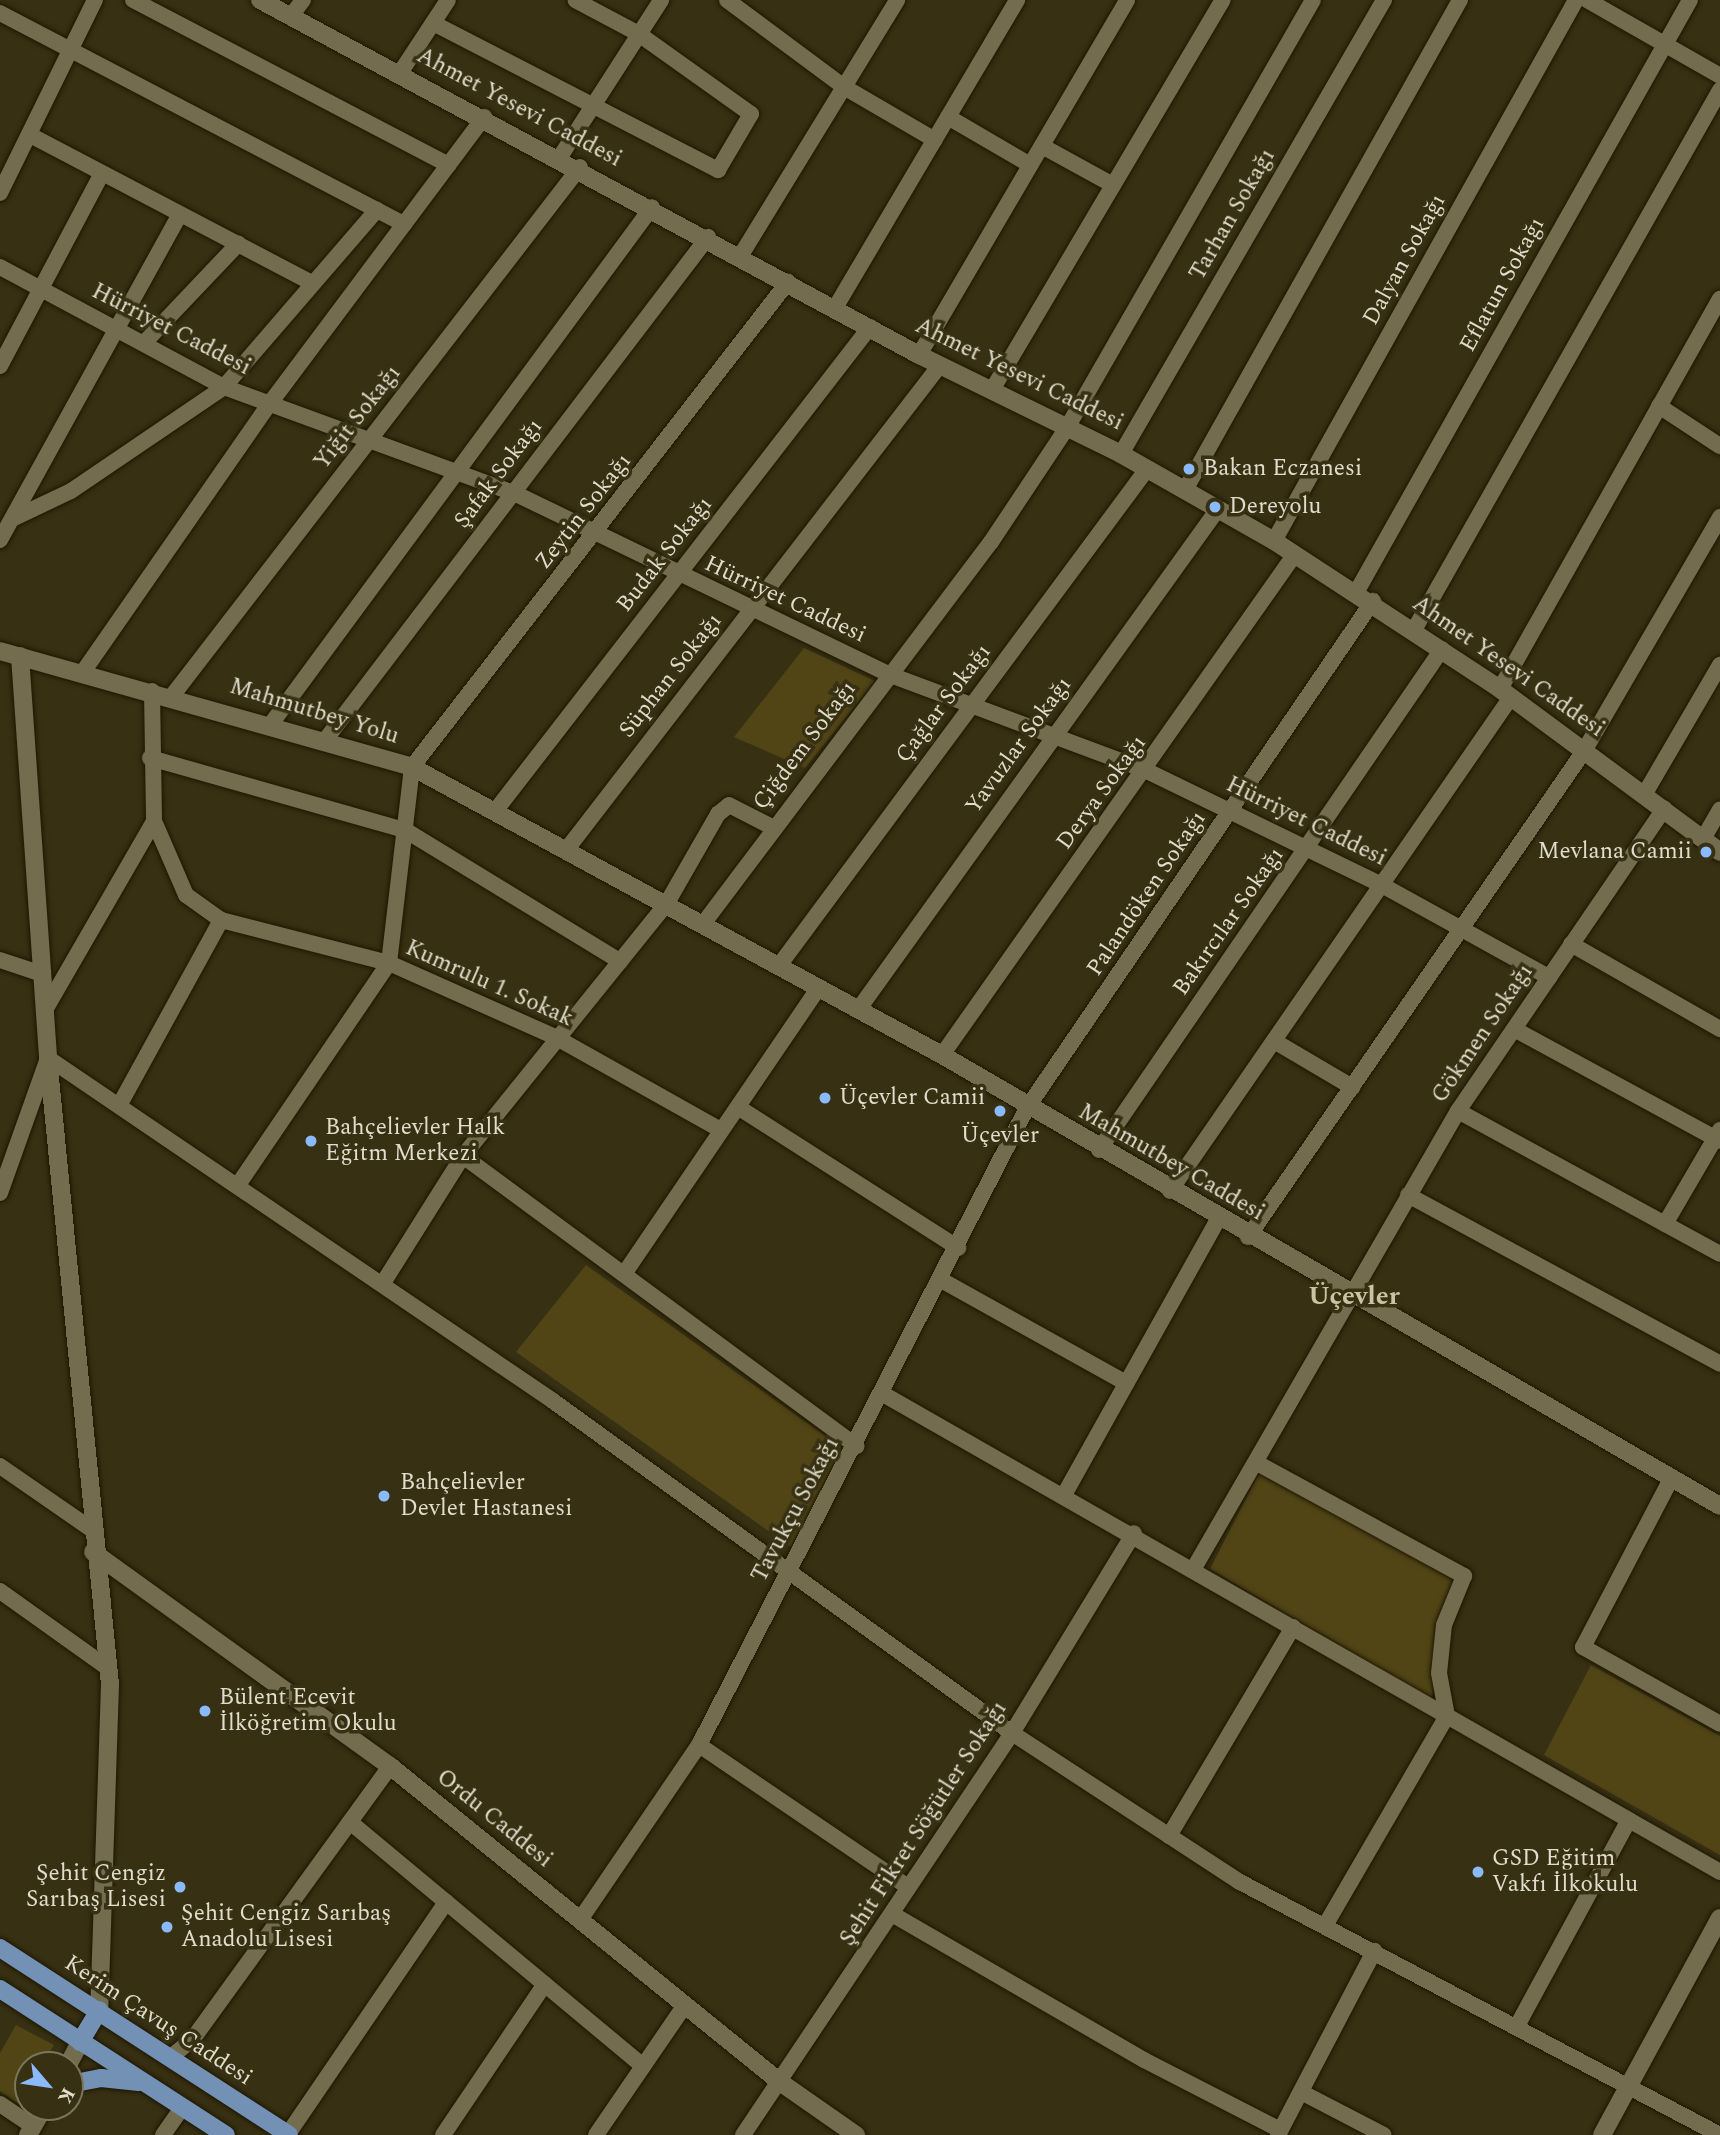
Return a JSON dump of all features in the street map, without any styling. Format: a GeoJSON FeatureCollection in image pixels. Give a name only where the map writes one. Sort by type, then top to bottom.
{"type":"FeatureCollection","features":[{"type":"Feature","properties":{"kind":"main road","name":"Kerim Çavuş Caddesi"},"geometry":{"type":"LineString","coordinates":[[0,1948],[172,2056],[289,2135]]}},
{"type":"Feature","properties":{"kind":"main road"},"geometry":{"type":"LineString","coordinates":[[0,1989],[226,2135]]}},
{"type":"Feature","properties":{"kind":"main road"},"geometry":{"type":"LineString","coordinates":[[80,2042],[99,2010]]}},
{"type":"Feature","properties":{"kind":"main road"},"geometry":{"type":"LineString","coordinates":[[84,2081],[101,2078],[143,2082]]}},
{"type":"Feature","properties":{"kind":"street"},"geometry":{"type":"LineString","coordinates":[[0,193],[32,136],[95,0]]}},
{"type":"Feature","properties":{"kind":"street"},"geometry":{"type":"LineString","coordinates":[[133,0],[449,165]]}},
{"type":"Feature","properties":{"kind":"street","name":"Ahmet Yesevi Caddesi"},"geometry":{"type":"LineString","coordinates":[[260,0],[560,156],[919,355],[1121,454],[1274,541],[1373,601],[1506,693],[1720,852]]}},
{"type":"Feature","properties":{"kind":"street"},"geometry":{"type":"LineString","coordinates":[[291,16],[303,0]]}},
{"type":"Feature","properties":{"kind":"street"},"geometry":{"type":"LineString","coordinates":[[400,73],[449,0]]}},
{"type":"Feature","properties":{"kind":"street"},"geometry":{"type":"LineString","coordinates":[[433,23],[718,170],[751,114],[639,34],[575,0]]}},
{"type":"Feature","properties":{"kind":"street"},"geometry":{"type":"LineString","coordinates":[[560,156],[661,0]]}},
{"type":"Feature","properties":{"kind":"street"},"geometry":{"type":"LineString","coordinates":[[727,0],[844,87],[935,140]]}},
{"type":"Feature","properties":{"kind":"street"},"geometry":{"type":"LineString","coordinates":[[741,255],[897,0]]}},
{"type":"Feature","properties":{"kind":"street"},"geometry":{"type":"LineString","coordinates":[[835,308],[1017,0]]}},
{"type":"Feature","properties":{"kind":"street"},"geometry":{"type":"LineString","coordinates":[[919,355],[1127,0]]}},
{"type":"Feature","properties":{"kind":"street"},"geometry":{"type":"LineString","coordinates":[[992,390],[1223,0]]}},
{"type":"Feature","properties":{"kind":"street","name":"Çiğdem Sokağı"},"geometry":{"type":"LineString","coordinates":[[703,924],[772,827],[990,542],[1068,426],[1313,0]]}},
{"type":"Feature","properties":{"kind":"street","name":"Tarhan Sokağı"},"geometry":{"type":"LineString","coordinates":[[1121,454],[1384,0]]}},
{"type":"Feature","properties":{"kind":"street"},"geometry":{"type":"LineString","coordinates":[[1185,490],[1460,0]]}},
{"type":"Feature","properties":{"kind":"street","name":"Dalyan Sokağı"},"geometry":{"type":"LineString","coordinates":[[1274,541],[1576,0]]}},
{"type":"Feature","properties":{"kind":"street"},"geometry":{"type":"LineString","coordinates":[[1587,0],[1720,76]]}},
{"type":"Feature","properties":{"kind":"street","name":"Eflatun Sokağı"},"geometry":{"type":"LineString","coordinates":[[1356,591],[1689,0]]}},
{"type":"Feature","properties":{"kind":"street"},"geometry":{"type":"LineString","coordinates":[[0,13],[404,224]]}},
{"type":"Feature","properties":{"kind":"street"},"geometry":{"type":"LineString","coordinates":[[1414,630],[1720,90]]}},
{"type":"Feature","properties":{"kind":"street"},"geometry":{"type":"LineString","coordinates":[[83,672],[271,402],[484,117]]}},
{"type":"Feature","properties":{"kind":"street"},"geometry":{"type":"LineString","coordinates":[[948,117],[1030,165]]}},
{"type":"Feature","properties":{"kind":"street"},"geometry":{"type":"LineString","coordinates":[[32,136],[310,282]]}},
{"type":"Feature","properties":{"kind":"street"},"geometry":{"type":"LineString","coordinates":[[1042,146],[1113,185]]}},
{"type":"Feature","properties":{"kind":"street","name":"Yiğit Sokağı"},"geometry":{"type":"LineString","coordinates":[[172,696],[580,167]]}},
{"type":"Feature","properties":{"kind":"street"},"geometry":{"type":"LineString","coordinates":[[0,366],[102,173]]}},
{"type":"Feature","properties":{"kind":"street"},"geometry":{"type":"LineString","coordinates":[[271,724],[454,470],[652,207]]}},
{"type":"Feature","properties":{"kind":"street"},"geometry":{"type":"LineString","coordinates":[[12,519],[71,491],[224,387],[310,282],[377,211]]}},
{"type":"Feature","properties":{"kind":"street"},"geometry":{"type":"LineString","coordinates":[[0,540],[180,214]]}},
{"type":"Feature","properties":{"kind":"street","name":"Şafak Sokağı"},"geometry":{"type":"LineString","coordinates":[[326,739],[708,237]]}},
{"type":"Feature","properties":{"kind":"street"},"geometry":{"type":"LineString","coordinates":[[144,342],[238,244]]}},
{"type":"Feature","properties":{"kind":"street","name":"Hürriyet Caddesi"},"geometry":{"type":"LineString","coordinates":[[0,267],[224,387],[372,438],[514,493],[595,537],[888,674],[1057,733],[1147,771],[1308,847],[1549,977]]}},
{"type":"Feature","properties":{"kind":"street","name":"Zeytin Sokağı"},"geometry":{"type":"LineString","coordinates":[[412,767],[595,537],[788,282]]}},
{"type":"Feature","properties":{"kind":"street"},"geometry":{"type":"LineString","coordinates":[[1170,1191],[1382,885],[1506,693],[1720,299]]}},
{"type":"Feature","properties":{"kind":"street","name":"Budak Sokağı"},"geometry":{"type":"LineString","coordinates":[[496,810],[870,327]]}},
{"type":"Feature","properties":{"kind":"street","name":"Süphan Sokağı"},"geometry":{"type":"LineString","coordinates":[[567,849],[940,365]]}},
{"type":"Feature","properties":{"kind":"street"},"geometry":{"type":"LineString","coordinates":[[1660,407],[1720,446]]}},
{"type":"Feature","properties":{"kind":"street","name":"Çağlar Sokağı"},"geometry":{"type":"LineString","coordinates":[[778,967],[1147,469]]}},
{"type":"Feature","properties":{"kind":"street","name":"Yavuzlar Sokağı"},"geometry":{"type":"LineString","coordinates":[[858,1010],[1218,509]]}},
{"type":"Feature","properties":{"kind":"street"},"geometry":{"type":"LineString","coordinates":[[1248,1237],[1584,751],[1720,517]]}},
{"type":"Feature","properties":{"kind":"street","name":"Derya Sokağı"},"geometry":{"type":"LineString","coordinates":[[942,1055],[1147,771],[1295,554]]}},
{"type":"Feature","properties":{"kind":"street","name":"Palandöken Sokağı"},"geometry":{"type":"LineString","coordinates":[[1027,1108],[1373,601]]}},
{"type":"Feature","properties":{"kind":"street","name":"Bakırcılar Sokağı"},"geometry":{"type":"LineString","coordinates":[[1100,1150],[1442,649]]}},
{"type":"Feature","properties":{"kind":"street","name":"Mahmutbey Yolu"},"geometry":{"type":"LineString","coordinates":[[0,651],[326,739],[412,767],[596,866]]}},
{"type":"Feature","properties":{"kind":"street"},"geometry":{"type":"LineString","coordinates":[[20,656],[48,1059],[90,1529],[108,1668],[99,2010]]}},
{"type":"Feature","properties":{"kind":"street"},"geometry":{"type":"LineString","coordinates":[[1644,795],[1720,665]]}},
{"type":"Feature","properties":{"kind":"street"},"geometry":{"type":"LineString","coordinates":[[120,1104],[221,920],[186,895],[154,821],[150,758],[152,691]]}},
{"type":"Feature","properties":{"kind":"street"},"geometry":{"type":"LineString","coordinates":[[150,758],[405,830],[620,961]]}},
{"type":"Feature","properties":{"kind":"street"},"geometry":{"type":"LineString","coordinates":[[238,1185],[389,963],[412,767]]}},
{"type":"Feature","properties":{"kind":"street"},"geometry":{"type":"LineString","coordinates":[[383,1283],[463,1156],[555,1037],[667,903],[729,805],[772,827]]}},
{"type":"Feature","properties":{"kind":"street","name":"Gökmen Sokağı"},"geometry":{"type":"LineString","coordinates":[[1194,1569],[1356,1295],[1408,1195],[1458,1111],[1664,809]]}},
{"type":"Feature","properties":{"kind":"street"},"geometry":{"type":"LineString","coordinates":[[1703,839],[1720,810]]}},
{"type":"Feature","properties":{"kind":"street"},"geometry":{"type":"LineString","coordinates":[[45,1010],[154,821]]}},
{"type":"Feature","properties":{"kind":"street","name":"Mahmutbey Caddesi"},"geometry":{"type":"LineString","coordinates":[[596,866],[942,1055],[1027,1108],[1248,1237],[1356,1295],[1720,1506]]}},
{"type":"Feature","properties":{"kind":"street","name":"Kumrulu 1. Sokak"},"geometry":{"type":"LineString","coordinates":[[221,920],[389,963],[555,1037],[721,1130]]}},
{"type":"Feature","properties":{"kind":"street"},"geometry":{"type":"LineString","coordinates":[[1571,944],[1720,1028]]}},
{"type":"Feature","properties":{"kind":"street"},"geometry":{"type":"LineString","coordinates":[[0,960],[42,974]]}},
{"type":"Feature","properties":{"kind":"street"},"geometry":{"type":"LineString","coordinates":[[624,1274],[721,1130],[741,1109],[818,989]]}},
{"type":"Feature","properties":{"kind":"street"},"geometry":{"type":"LineString","coordinates":[[1514,1029],[1718,1137],[1665,1224]]}},
{"type":"Feature","properties":{"kind":"street"},"geometry":{"type":"LineString","coordinates":[[1274,1041],[1352,1087]]}},
{"type":"Feature","properties":{"kind":"street"},"geometry":{"type":"LineString","coordinates":[[48,1059],[120,1104],[383,1283],[1012,1733],[1169,1836],[1325,1926],[1720,2134]]}},
{"type":"Feature","properties":{"kind":"street"},"geometry":{"type":"LineString","coordinates":[[0,1192],[48,1059]]}},
{"type":"Feature","properties":{"kind":"street","name":"Tavukçu Sokağı"},"geometry":{"type":"LineString","coordinates":[[580,1920],[699,1745],[857,1446],[1027,1108]]}},
{"type":"Feature","properties":{"kind":"street"},"geometry":{"type":"LineString","coordinates":[[741,1109],[958,1248]]}},
{"type":"Feature","properties":{"kind":"street"},"geometry":{"type":"LineString","coordinates":[[1458,1111],[1720,1254]]}},
{"type":"Feature","properties":{"kind":"street"},"geometry":{"type":"LineString","coordinates":[[463,1156],[857,1446]]}},
{"type":"Feature","properties":{"kind":"street"},"geometry":{"type":"LineString","coordinates":[[1408,1195],[1720,1364]]}},
{"type":"Feature","properties":{"kind":"street"},"geometry":{"type":"LineString","coordinates":[[1064,1495],[1219,1219]]}},
{"type":"Feature","properties":{"kind":"street"},"geometry":{"type":"LineString","coordinates":[[941,1280],[1126,1383]]}},
{"type":"Feature","properties":{"kind":"street"},"geometry":{"type":"LineString","coordinates":[[883,1394],[1133,1533],[1720,1872]]}},
{"type":"Feature","properties":{"kind":"street"},"geometry":{"type":"LineString","coordinates":[[1257,1463],[1464,1576],[1444,1625],[1439,1672],[1447,1716],[1325,1926]]}},
{"type":"Feature","properties":{"kind":"street"},"geometry":{"type":"LineString","coordinates":[[0,1466],[90,1529]]}},
{"type":"Feature","properties":{"kind":"street"},"geometry":{"type":"LineString","coordinates":[[1672,1477],[1583,1647],[1720,1724]]}},
{"type":"Feature","properties":{"kind":"street","name":"Şehit Fikret Söğütler Sokağı"},"geometry":{"type":"LineString","coordinates":[[743,2135],[1012,1733],[1133,1533]]}},
{"type":"Feature","properties":{"kind":"street","name":"Ordu Caddesi"},"geometry":{"type":"LineString","coordinates":[[93,1552],[390,1766],[780,2082],[856,2135]]}},
{"type":"Feature","properties":{"kind":"street"},"geometry":{"type":"LineString","coordinates":[[0,1591],[108,1668]]}},
{"type":"Feature","properties":{"kind":"street"},"geometry":{"type":"LineString","coordinates":[[1169,1836],[1293,1627]]}},
{"type":"Feature","properties":{"kind":"street"},"geometry":{"type":"LineString","coordinates":[[699,1745],[908,1887]]}},
{"type":"Feature","properties":{"kind":"street"},"geometry":{"type":"LineString","coordinates":[[172,2056],[192,2040],[390,1766]]}},
{"type":"Feature","properties":{"kind":"street"},"geometry":{"type":"LineString","coordinates":[[1517,2026],[1629,1819]]}},
{"type":"Feature","properties":{"kind":"street"},"geometry":{"type":"LineString","coordinates":[[350,1822],[643,2066]]}},
{"type":"Feature","properties":{"kind":"street"},"geometry":{"type":"LineString","coordinates":[[289,2135],[446,1902]]}},
{"type":"Feature","properties":{"kind":"street"},"geometry":{"type":"LineString","coordinates":[[892,1914],[1144,2060],[1279,2133],[1374,1951]]}},
{"type":"Feature","properties":{"kind":"street"},"geometry":{"type":"LineString","coordinates":[[1602,2135],[1720,1918]]}},
{"type":"Feature","properties":{"kind":"street"},"geometry":{"type":"LineString","coordinates":[[443,2135],[545,1984]]}},
{"type":"Feature","properties":{"kind":"street"},"geometry":{"type":"LineString","coordinates":[[596,2135],[685,2005]]}},
{"type":"Feature","properties":{"kind":"street"},"geometry":{"type":"LineString","coordinates":[[75,2051],[80,2042]]}},
{"type":"Feature","properties":{"kind":"street"},"geometry":{"type":"LineString","coordinates":[[1301,2092],[1384,2135]]}},
{"type":"Feature","properties":{"kind":"street"},"geometry":{"type":"LineString","coordinates":[[0,2104],[30,2131]]}},
{"type":"Feature","properties":{"kind":"street"},"geometry":{"type":"LineString","coordinates":[[163,2135],[182,2108]]}},
{"type":"Feature","properties":{"kind":"shaded area"},"geometry":{"type":"Polygon","coordinates":[[[804,648],[875,681],[805,768],[734,737],[804,648]]]}},
{"type":"Feature","properties":{"kind":"shaded area"},"geometry":{"type":"Polygon","coordinates":[[[586,1265],[845,1450],[791,1547],[516,1352],[586,1265]]]}},
{"type":"Feature","properties":{"kind":"shaded area"},"geometry":{"type":"Polygon","coordinates":[[[1260,1471],[1458,1580],[1436,1628],[1432,1699],[1210,1569],[1260,1471]]]}},
{"type":"Feature","properties":{"kind":"shaded area"},"geometry":{"type":"Polygon","coordinates":[[[1591,1665],[1720,1736],[1720,1855],[1544,1755],[1591,1665]]]}},
{"type":"Feature","properties":{"kind":"shaded area"},"geometry":{"type":"Polygon","coordinates":[[[16,2025],[54,2045],[50,2051],[14,2051],[14,2101],[0,2091],[0,2053],[16,2025]]]}},
{"type":"Feature","properties":{"kind":"place","name":"Bakan Eczanesi"},"geometry":{"type":"Point","coordinates":[1189,469]}},
{"type":"Feature","properties":{"kind":"place","name":"Dereyolu"},"geometry":{"type":"Point","coordinates":[1215,507]}},
{"type":"Feature","properties":{"kind":"place","name":"Mevlana Camii"},"geometry":{"type":"Point","coordinates":[1706,852]}},
{"type":"Feature","properties":{"kind":"place","name":"Üçevler Camii"},"geometry":{"type":"Point","coordinates":[825,1098]}},
{"type":"Feature","properties":{"kind":"place","name":"Üçevler"},"geometry":{"type":"Point","coordinates":[1000,1111]}},
{"type":"Feature","properties":{"kind":"place","name":"Bahçelievler Halk Eğitm Merkezi"},"geometry":{"type":"Point","coordinates":[311,1141]}},
{"type":"Feature","properties":{"kind":"place","name":"Bahçelievler Devlet Hastanesi"},"geometry":{"type":"Point","coordinates":[384,1496]}},
{"type":"Feature","properties":{"kind":"place","name":"Bülent Ecevit İlköğretim Okulu"},"geometry":{"type":"Point","coordinates":[205,1711]}},
{"type":"Feature","properties":{"kind":"place","name":"GSD Eğitim Vakfı İlkokulu"},"geometry":{"type":"Point","coordinates":[1478,1872]}},
{"type":"Feature","properties":{"kind":"place","name":"Şehit Cengiz Sarıbaş Lisesi"},"geometry":{"type":"Point","coordinates":[180,1887]}},
{"type":"Feature","properties":{"kind":"place","name":"Şehit Cengiz Sarıbaş Anadolu Lisesi"},"geometry":{"type":"Point","coordinates":[167,1927]}},
{"type":"Feature","properties":{"kind":"district","name":"Üçevler"},"geometry":{"type":"Point","coordinates":[1354,1297]}}]}
